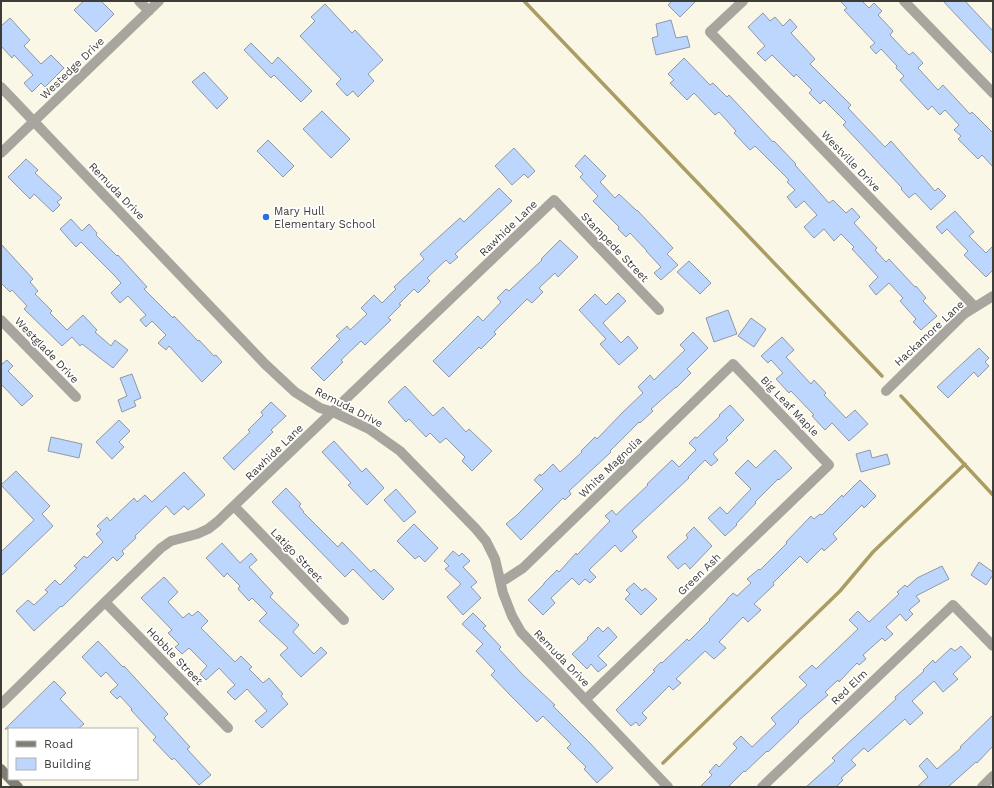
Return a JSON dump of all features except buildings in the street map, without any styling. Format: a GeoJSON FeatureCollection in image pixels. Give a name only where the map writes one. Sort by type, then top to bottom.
{"type":"FeatureCollection","features":[{"type":"Feature","properties":{"kind":"street"},"geometry":{"type":"LineString","coordinates":[[139,1],[149,11]]}},
{"type":"Feature","properties":{"kind":"street","name":"Westedge Drive"},"geometry":{"type":"LineString","coordinates":[[1,153],[159,1]]}},
{"type":"Feature","properties":{"kind":"street","name":"Westville Drive"},"geometry":{"type":"LineString","coordinates":[[743,1],[710,32],[975,307]]}},
{"type":"Feature","properties":{"kind":"street"},"geometry":{"type":"LineString","coordinates":[[904,1],[993,93]]}},
{"type":"Feature","properties":{"kind":"street","name":"Remuda Drive"},"geometry":{"type":"LineString","coordinates":[[1,87],[265,364],[295,392],[320,408],[333,412],[368,429],[400,451],[476,529],[486,541],[495,559],[503,593],[512,616],[521,632],[668,787]]}},
{"type":"Feature","properties":{"kind":"street","name":"Rawhide Lane"},"geometry":{"type":"LineString","coordinates":[[1,704],[161,548],[171,541],[194,535],[208,529],[217,522],[554,200]]}},
{"type":"Feature","properties":{"kind":"street","name":"Stampede Street"},"geometry":{"type":"LineString","coordinates":[[554,200],[659,310]]}},
{"type":"Feature","properties":{"kind":"street","name":"Hackamore Lane"},"geometry":{"type":"LineString","coordinates":[[886,391],[964,314],[993,296]]}},
{"type":"Feature","properties":{"kind":"street","name":"Westglade Drive"},"geometry":{"type":"LineString","coordinates":[[1,320],[76,396]]}},
{"type":"Feature","properties":{"kind":"street","name":"Big Leaf Maple"},"geometry":{"type":"LineString","coordinates":[[733,364],[829,465]]}},
{"type":"Feature","properties":{"kind":"street","name":"White Magnolia"},"geometry":{"type":"LineString","coordinates":[[501,581],[523,568],[733,364]]}},
{"type":"Feature","properties":{"kind":"street","name":"Green Ash"},"geometry":{"type":"LineString","coordinates":[[585,700],[829,465]]}},
{"type":"Feature","properties":{"kind":"street","name":"Latigo Street"},"geometry":{"type":"LineString","coordinates":[[234,506],[344,620]]}},
{"type":"Feature","properties":{"kind":"street","name":"Hobble Street"},"geometry":{"type":"LineString","coordinates":[[105,602],[228,728]]}},
{"type":"Feature","properties":{"kind":"street","name":"Red Elm"},"geometry":{"type":"LineString","coordinates":[[762,787],[953,604],[993,646]]}},
{"type":"Feature","properties":{"kind":"street"},"geometry":{"type":"LineString","coordinates":[[982,787],[993,776]]}},
{"type":"Feature","properties":{"kind":"waterway"},"geometry":{"type":"LineString","coordinates":[[524,1],[882,376]]}},
{"type":"Feature","properties":{"kind":"waterway"},"geometry":{"type":"LineString","coordinates":[[901,396],[993,495]]}},
{"type":"Feature","properties":{"kind":"waterway"},"geometry":{"type":"LineString","coordinates":[[663,763],[840,591],[873,552],[965,464]]}},
{"type":"Feature","properties":{"kind":"place","name":"Mary Hull Elementary School"},"geometry":{"type":"Point","coordinates":[266,217]}}]}
